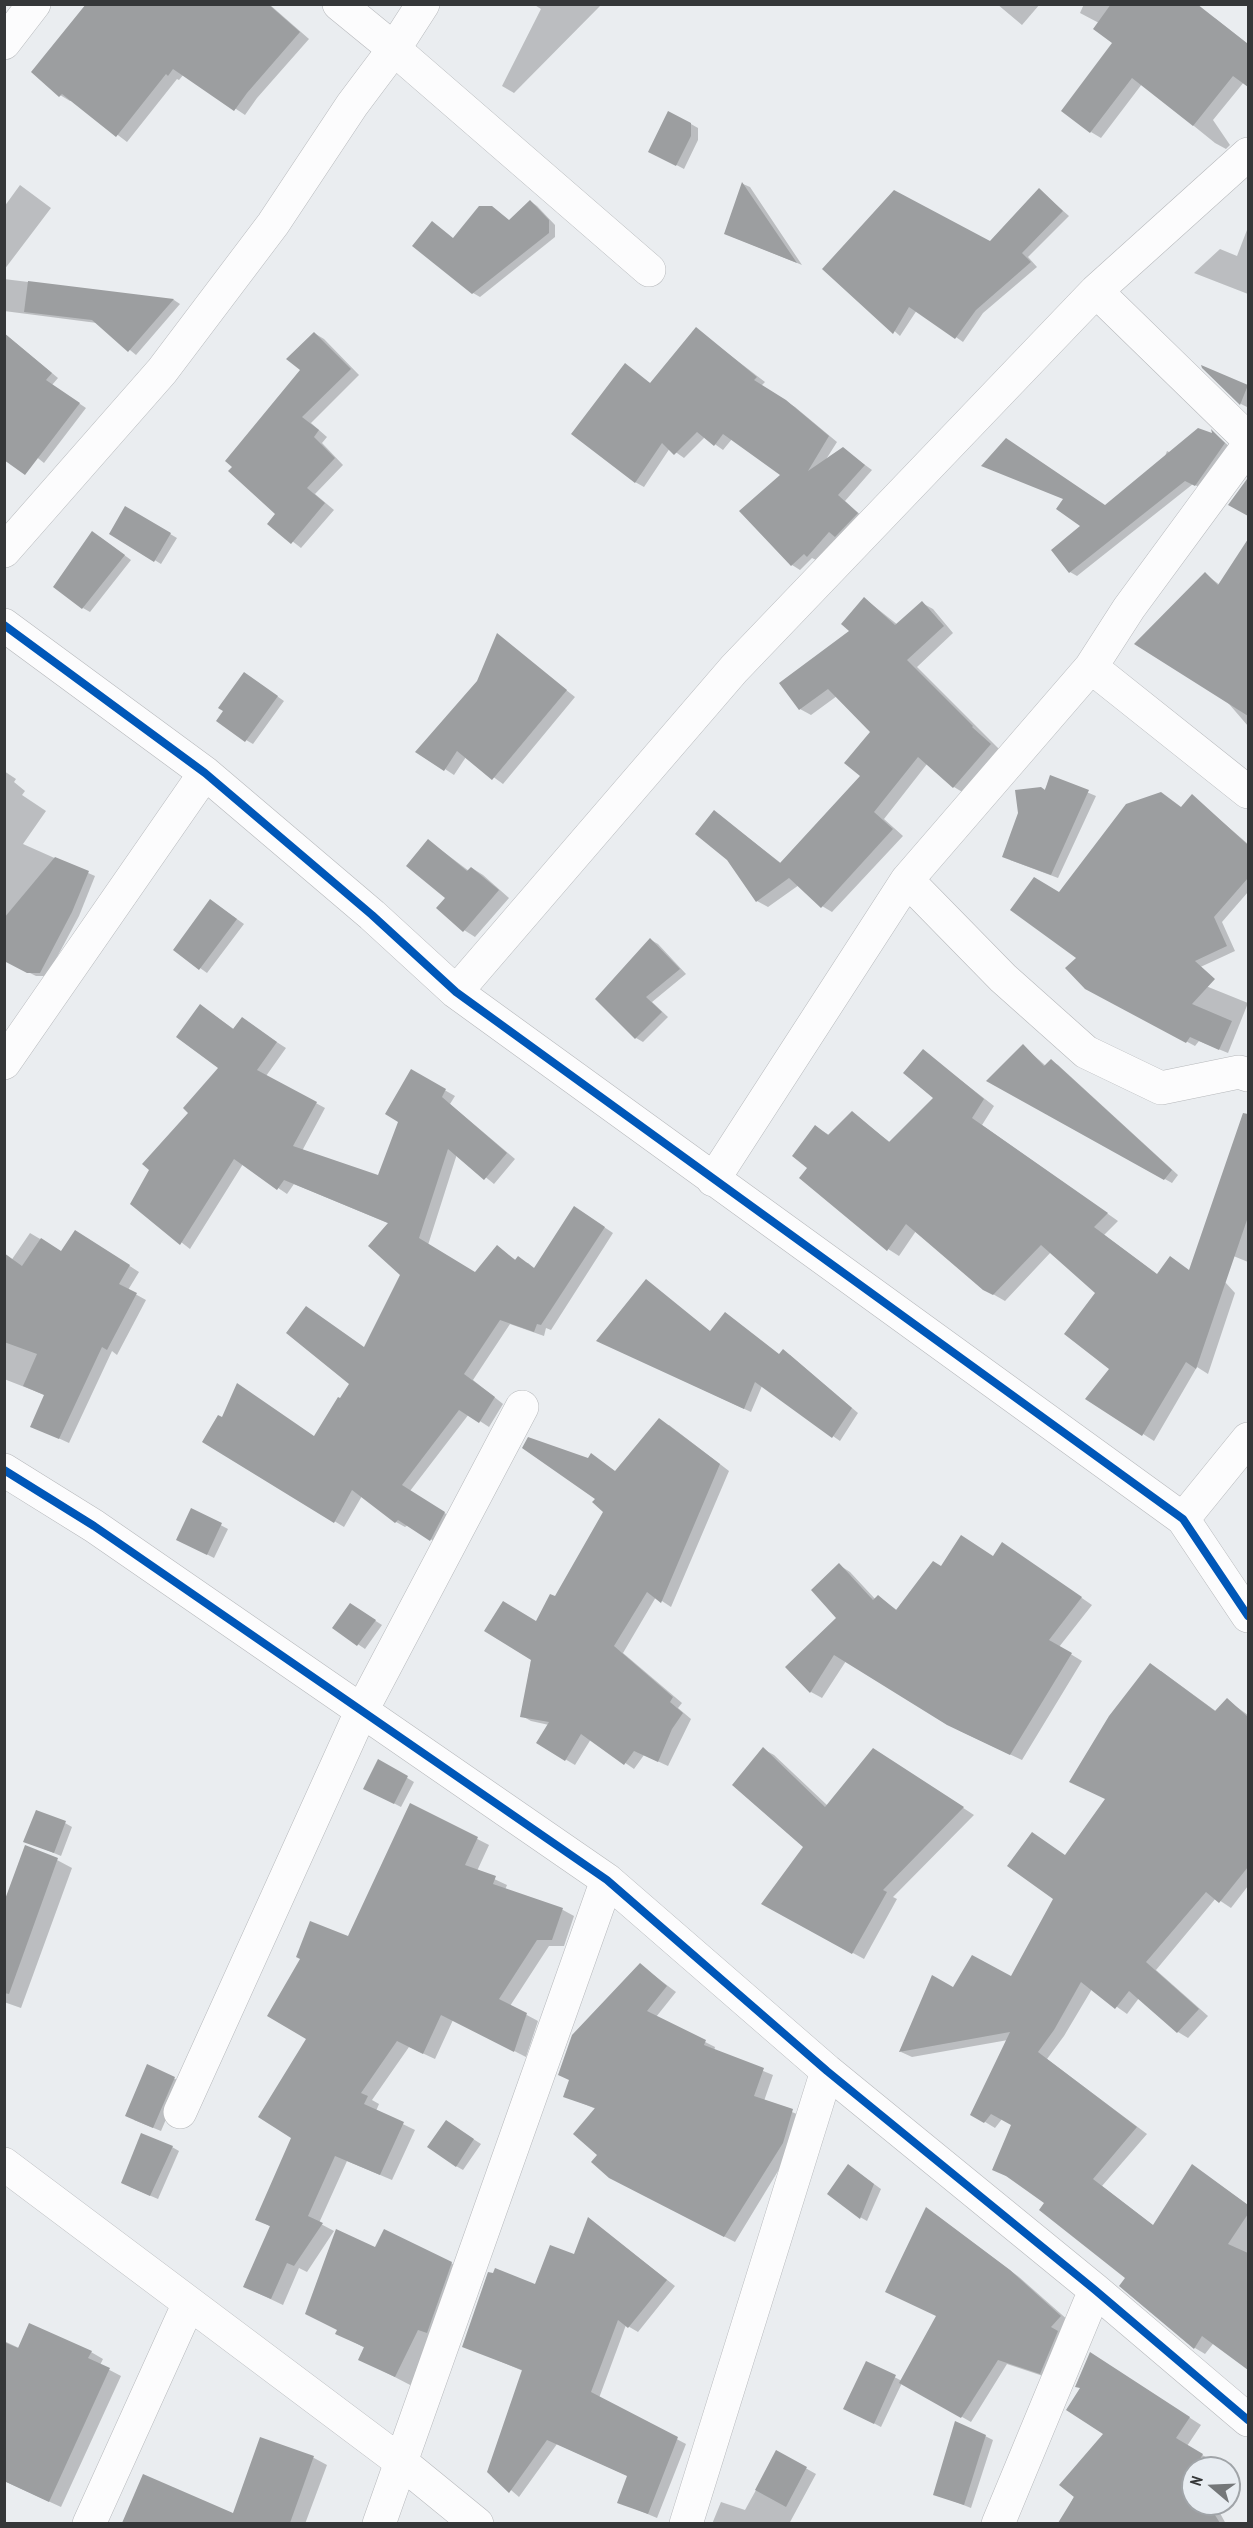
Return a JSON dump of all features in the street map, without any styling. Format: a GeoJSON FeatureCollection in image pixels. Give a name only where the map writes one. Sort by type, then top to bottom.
{"type":"FeatureCollection","features":[{"type":"Feature","properties":{"kind":"street"},"geometry":{"type":"LineString","coordinates":[[4,43],[34,4]]}},
{"type":"Feature","properties":{"kind":"street"},"geometry":{"type":"LineString","coordinates":[[339,4],[649,270]]}},
{"type":"Feature","properties":{"kind":"street"},"geometry":{"type":"LineString","coordinates":[[4,551],[162,371],[273,224],[423,4]]}},
{"type":"Feature","properties":{"kind":"street"},"geometry":{"type":"LineString","coordinates":[[456,992],[734,669],[1096,291],[1248,154]]}},
{"type":"Feature","properties":{"kind":"street"},"geometry":{"type":"LineString","coordinates":[[1096,291],[1248,440]]}},
{"type":"Feature","properties":{"kind":"street"},"geometry":{"type":"LineString","coordinates":[[713,1180],[907,880],[1091,667],[1129,608],[1248,446]]}},
{"type":"Feature","properties":{"kind":"street"},"geometry":{"type":"LineString","coordinates":[[4,625],[205,773],[372,915],[456,992],[1183,1519],[1248,1616]]}},
{"type":"Feature","properties":{"kind":"street"},"geometry":{"type":"LineString","coordinates":[[1091,667],[1248,792]]}},
{"type":"Feature","properties":{"kind":"street"},"geometry":{"type":"LineString","coordinates":[[4,1063],[205,773]]}},
{"type":"Feature","properties":{"kind":"street"},"geometry":{"type":"LineString","coordinates":[[907,880],[1003,978],[1086,1052],[1161,1088],[1239,1072],[1248,1075]]}},
{"type":"Feature","properties":{"kind":"street"},"geometry":{"type":"LineString","coordinates":[[180,2112],[361,1712],[522,1407]]}},
{"type":"Feature","properties":{"kind":"street"},"geometry":{"type":"LineString","coordinates":[[1183,1519],[1248,1439]]}},
{"type":"Feature","properties":{"kind":"street"},"geometry":{"type":"LineString","coordinates":[[4,1470],[94,1526],[608,1880],[827,2071],[1095,2290],[1248,2420]]}},
{"type":"Feature","properties":{"kind":"street"},"geometry":{"type":"LineString","coordinates":[[379,2523],[608,1880]]}},
{"type":"Feature","properties":{"kind":"street"},"geometry":{"type":"LineString","coordinates":[[686,2523],[827,2071]]}},
{"type":"Feature","properties":{"kind":"street"},"geometry":{"type":"LineString","coordinates":[[4,2164],[401,2462],[477,2523]]}},
{"type":"Feature","properties":{"kind":"street"},"geometry":{"type":"LineString","coordinates":[[998,2523],[1095,2290]]}},
{"type":"Feature","properties":{"kind":"street"},"geometry":{"type":"LineString","coordinates":[[89,2523],[189,2303]]}},
{"type":"Feature","properties":{"kind":"building"},"geometry":{"type":"Polygon","coordinates":[[[86,4],[268,4],[300,32],[234,111],[173,69],[168,76],[166,74],[116,137],[62,94],[59,97],[31,72],[86,4]]]}},
{"type":"Feature","properties":{"kind":"building"},"geometry":{"type":"Polygon","coordinates":[[[1111,4],[1197,4],[1248,44],[1248,87],[1233,76],[1193,126],[1132,78],[1090,133],[1061,111],[1112,43],[1093,29],[1111,4]]]}},
{"type":"Feature","properties":{"kind":"building"},"geometry":{"type":"Polygon","coordinates":[[[668,111],[691,123],[691,136],[676,166],[648,152],[668,111]]]}},
{"type":"Feature","properties":{"kind":"building"},"geometry":{"type":"Polygon","coordinates":[[[742,182],[797,263],[724,234],[742,182]]]}},
{"type":"Feature","properties":{"kind":"building"},"geometry":{"type":"Polygon","coordinates":[[[1039,188],[1063,211],[1022,253],[1031,262],[976,310],[955,339],[909,307],[893,334],[822,269],[894,190],[990,241],[1039,188]]]}},
{"type":"Feature","properties":{"kind":"building"},"geometry":{"type":"Polygon","coordinates":[[[530,200],[549,220],[549,233],[472,294],[412,246],[432,221],[453,238],[479,206],[492,206],[509,220],[530,200]]]}},
{"type":"Feature","properties":{"kind":"building"},"geometry":{"type":"Polygon","coordinates":[[[28,281],[174,299],[128,352],[92,320],[24,312],[28,281]]]}},
{"type":"Feature","properties":{"kind":"building"},"geometry":{"type":"Polygon","coordinates":[[[696,327],[757,377],[754,380],[786,400],[829,436],[808,471],[843,447],[865,465],[838,495],[858,513],[835,537],[829,532],[807,557],[804,554],[791,566],[739,511],[780,475],[723,434],[714,446],[697,432],[674,455],[662,443],[635,483],[571,434],[625,363],[650,383],[696,327]]]}},
{"type":"Feature","properties":{"kind":"building"},"geometry":{"type":"Polygon","coordinates":[[[314,332],[351,369],[302,417],[319,430],[314,437],[335,458],[307,488],[325,503],[291,544],[267,524],[275,514],[228,471],[232,467],[225,461],[300,370],[286,359],[314,332]]]}},
{"type":"Feature","properties":{"kind":"building"},"geometry":{"type":"Polygon","coordinates":[[[4,333],[52,373],[46,380],[80,403],[25,475],[4,460],[4,333]]]}},
{"type":"Feature","properties":{"kind":"building"},"geometry":{"type":"Polygon","coordinates":[[[1201,365],[1248,385],[1240,405],[1202,368],[1201,365]]]}},
{"type":"Feature","properties":{"kind":"building"},"geometry":{"type":"Polygon","coordinates":[[[1198,428],[1212,433],[1211,429],[1225,443],[1195,486],[1185,481],[1069,573],[1051,550],[1080,526],[1056,509],[1063,499],[981,466],[1006,438],[1105,505],[1198,428]]]}},
{"type":"Feature","properties":{"kind":"building"},"geometry":{"type":"Polygon","coordinates":[[[1248,480],[1248,516],[1228,505],[1248,480]]]}},
{"type":"Feature","properties":{"kind":"building"},"geometry":{"type":"Polygon","coordinates":[[[125,506],[171,533],[154,562],[109,534],[125,506]]]}},
{"type":"Feature","properties":{"kind":"building"},"geometry":{"type":"Polygon","coordinates":[[[92,531],[125,555],[82,609],[53,587],[92,531]]]}},
{"type":"Feature","properties":{"kind":"building"},"geometry":{"type":"Polygon","coordinates":[[[1248,539],[1248,716],[1134,644],[1205,572],[1218,585],[1248,539]]]}},
{"type":"Feature","properties":{"kind":"building"},"geometry":{"type":"Polygon","coordinates":[[[864,597],[895,625],[922,601],[944,626],[907,660],[991,744],[953,788],[918,757],[874,812],[893,829],[821,908],[789,878],[756,902],[727,860],[695,834],[714,810],[780,863],[860,776],[844,763],[870,732],[828,689],[799,710],[779,683],[849,631],[841,624],[864,597]]]}},
{"type":"Feature","properties":{"kind":"building"},"geometry":{"type":"Polygon","coordinates":[[[497,633],[567,690],[492,780],[457,751],[444,771],[415,752],[477,681],[497,633]]]}},
{"type":"Feature","properties":{"kind":"building"},"geometry":{"type":"Polygon","coordinates":[[[244,672],[278,696],[245,742],[216,721],[223,711],[218,708],[244,672]]]}},
{"type":"Feature","properties":{"kind":"building"},"geometry":{"type":"Polygon","coordinates":[[[1050,775],[1089,790],[1051,875],[1002,857],[1018,813],[1015,790],[1041,787],[1045,790],[1050,775]]]}},
{"type":"Feature","properties":{"kind":"building"},"geometry":{"type":"Polygon","coordinates":[[[1161,792],[1181,807],[1192,794],[1248,845],[1248,878],[1214,917],[1227,946],[1195,961],[1215,979],[1192,1004],[1232,1021],[1219,1050],[1190,1037],[1186,1043],[1085,989],[1065,968],[1076,958],[1010,910],[1034,877],[1059,892],[1126,804],[1161,792]]]}},
{"type":"Feature","properties":{"kind":"building"},"geometry":{"type":"Polygon","coordinates":[[[428,839],[467,871],[471,867],[499,890],[463,932],[436,908],[445,898],[406,866],[428,839]]]}},
{"type":"Feature","properties":{"kind":"building"},"geometry":{"type":"Polygon","coordinates":[[[55,857],[89,871],[72,912],[40,973],[27,973],[4,961],[4,918],[55,857]]]}},
{"type":"Feature","properties":{"kind":"building"},"geometry":{"type":"Polygon","coordinates":[[[210,899],[237,919],[199,970],[173,950],[210,899]]]}},
{"type":"Feature","properties":{"kind":"building"},"geometry":{"type":"Polygon","coordinates":[[[650,938],[680,969],[646,997],[662,1012],[635,1039],[595,999],[650,938]]]}},
{"type":"Feature","properties":{"kind":"building"},"geometry":{"type":"Polygon","coordinates":[[[200,1004],[233,1029],[242,1017],[277,1042],[257,1070],[317,1102],[293,1146],[378,1175],[398,1122],[385,1114],[411,1069],[446,1089],[442,1097],[507,1153],[484,1180],[448,1149],[419,1238],[475,1272],[497,1245],[515,1260],[518,1256],[534,1268],[574,1206],[605,1227],[541,1325],[537,1324],[534,1332],[500,1320],[464,1374],[495,1397],[479,1423],[459,1410],[402,1485],[445,1512],[430,1541],[398,1520],[395,1523],[352,1490],[334,1523],[202,1442],[218,1415],[222,1417],[237,1383],[314,1436],[338,1397],[340,1398],[349,1384],[286,1333],[306,1306],[364,1347],[400,1275],[368,1246],[388,1223],[284,1180],[277,1190],[234,1159],[180,1245],[130,1204],[149,1170],[142,1164],[188,1113],[183,1108],[218,1068],[176,1037],[200,1004]]]}},
{"type":"Feature","properties":{"kind":"building"},"geometry":{"type":"Polygon","coordinates":[[[1023,1044],[1044,1066],[1051,1059],[1172,1170],[1164,1180],[986,1081],[1023,1044]]]}},
{"type":"Feature","properties":{"kind":"building"},"geometry":{"type":"Polygon","coordinates":[[[923,1049],[984,1099],[972,1118],[1108,1213],[1094,1227],[1157,1274],[1170,1256],[1189,1270],[1243,1113],[1248,1114],[1248,1217],[1196,1369],[1186,1362],[1142,1436],[1085,1399],[1109,1369],[1064,1334],[1095,1293],[1041,1245],[993,1295],[983,1290],[906,1224],[887,1251],[799,1178],[807,1168],[792,1156],[815,1125],[828,1135],[852,1111],[889,1142],[933,1098],[903,1073],[923,1049]]]}},
{"type":"Feature","properties":{"kind":"building"},"geometry":{"type":"Polygon","coordinates":[[[75,1230],[130,1265],[119,1284],[137,1293],[107,1350],[102,1347],[59,1439],[30,1427],[44,1395],[23,1386],[37,1354],[4,1342],[4,1253],[22,1266],[41,1238],[61,1251],[75,1230]]]}},
{"type":"Feature","properties":{"kind":"building"},"geometry":{"type":"Polygon","coordinates":[[[646,1279],[710,1331],[725,1312],[779,1354],[783,1349],[852,1408],[832,1438],[755,1382],[744,1409],[596,1341],[646,1279]]]}},
{"type":"Feature","properties":{"kind":"building"},"geometry":{"type":"Polygon","coordinates":[[[659,1418],[720,1464],[661,1603],[647,1592],[614,1646],[673,1697],[670,1702],[683,1713],[672,1729],[658,1762],[634,1751],[624,1765],[581,1734],[565,1761],[536,1743],[549,1722],[520,1717],[531,1660],[484,1631],[503,1601],[536,1621],[550,1594],[555,1596],[603,1512],[592,1502],[595,1499],[522,1448],[528,1437],[588,1458],[591,1453],[615,1471],[659,1418]]]}},
{"type":"Feature","properties":{"kind":"building"},"geometry":{"type":"Polygon","coordinates":[[[191,1508],[222,1523],[207,1555],[176,1540],[191,1508]]]}},
{"type":"Feature","properties":{"kind":"building"},"geometry":{"type":"Polygon","coordinates":[[[961,1535],[993,1556],[1002,1542],[1082,1597],[1049,1640],[1072,1653],[1010,1755],[947,1725],[834,1655],[810,1693],[785,1667],[836,1618],[811,1590],[839,1563],[873,1600],[878,1595],[896,1610],[933,1561],[941,1566],[961,1535]]]}},
{"type":"Feature","properties":{"kind":"building"},"geometry":{"type":"Polygon","coordinates":[[[350,1603],[376,1620],[357,1646],[332,1628],[350,1603]]]}},
{"type":"Feature","properties":{"kind":"building"},"geometry":{"type":"Polygon","coordinates":[[[1150,1663],[1215,1711],[1227,1698],[1248,1717],[1248,1867],[1219,1903],[1206,1892],[1146,1962],[1199,2009],[1177,2033],[1129,1991],[1115,2009],[1081,1982],[1054,2030],[1038,2052],[1137,2127],[1093,2179],[1153,2225],[1192,2164],[1248,2205],[1248,2214],[1228,2244],[1248,2253],[1248,2370],[1202,2336],[1194,2349],[1119,2286],[1125,2278],[1039,2210],[1044,2203],[1006,2176],[992,2170],[1011,2125],[991,2114],[984,2123],[970,2115],[1010,2032],[899,2052],[932,1975],[953,1987],[972,1955],[1011,1976],[1053,1899],[1007,1866],[1032,1832],[1065,1855],[1105,1799],[1069,1782],[1109,1716],[1150,1663]]]}},
{"type":"Feature","properties":{"kind":"building"},"geometry":{"type":"Polygon","coordinates":[[[763,1747],[825,1807],[873,1748],[964,1807],[883,1890],[887,1892],[852,1954],[761,1904],[803,1847],[732,1785],[763,1747]]]}},
{"type":"Feature","properties":{"kind":"building"},"geometry":{"type":"Polygon","coordinates":[[[378,1759],[408,1776],[394,1804],[363,1789],[378,1759]]]}},
{"type":"Feature","properties":{"kind":"building"},"geometry":{"type":"Polygon","coordinates":[[[410,1803],[478,1837],[465,1865],[496,1876],[493,1884],[563,1908],[552,1940],[537,1940],[499,1999],[527,2013],[514,2052],[441,2015],[423,2054],[397,2041],[361,2093],[368,2096],[364,2104],[404,2122],[380,2175],[335,2156],[308,2216],[323,2223],[294,2266],[287,2263],[271,2299],[243,2287],[270,2226],[255,2220],[291,2138],[258,2117],[306,2039],[267,2016],[300,1959],[296,1957],[310,1921],[348,1936],[410,1803]]]}},
{"type":"Feature","properties":{"kind":"building"},"geometry":{"type":"Polygon","coordinates":[[[36,1810],[66,1821],[54,1853],[23,1842],[36,1810]]]}},
{"type":"Feature","properties":{"kind":"building"},"geometry":{"type":"Polygon","coordinates":[[[25,1845],[58,1858],[9,1994],[4,1993],[4,1902],[25,1845]]]}},
{"type":"Feature","properties":{"kind":"building"},"geometry":{"type":"Polygon","coordinates":[[[640,1963],[667,1986],[647,2011],[706,2040],[704,2045],[764,2068],[754,2096],[793,2109],[783,2143],[724,2237],[609,2178],[591,2162],[597,2155],[573,2134],[595,2108],[563,2097],[569,2080],[558,2075],[572,2035],[640,1963]]]}},
{"type":"Feature","properties":{"kind":"building"},"geometry":{"type":"Polygon","coordinates":[[[147,2064],[175,2077],[153,2128],[125,2116],[147,2064]]]}},
{"type":"Feature","properties":{"kind":"building"},"geometry":{"type":"Polygon","coordinates":[[[446,2120],[474,2139],[456,2167],[427,2147],[446,2120]]]}},
{"type":"Feature","properties":{"kind":"building"},"geometry":{"type":"Polygon","coordinates":[[[141,2133],[173,2146],[150,2196],[121,2183],[141,2133]]]}},
{"type":"Feature","properties":{"kind":"building"},"geometry":{"type":"Polygon","coordinates":[[[848,2164],[874,2184],[860,2219],[827,2194],[848,2164]]]}},
{"type":"Feature","properties":{"kind":"building"},"geometry":{"type":"Polygon","coordinates":[[[926,2207],[1010,2270],[1061,2316],[1051,2327],[1058,2331],[1040,2374],[998,2360],[961,2418],[899,2383],[936,2316],[885,2292],[926,2207]]]}},
{"type":"Feature","properties":{"kind":"building"},"geometry":{"type":"Polygon","coordinates":[[[588,2217],[667,2280],[628,2328],[618,2320],[591,2392],[678,2437],[648,2514],[617,2503],[627,2476],[547,2440],[509,2493],[487,2472],[522,2370],[462,2347],[488,2272],[493,2273],[495,2268],[535,2284],[550,2245],[574,2254],[588,2217]]]}},
{"type":"Feature","properties":{"kind":"building"},"geometry":{"type":"Polygon","coordinates":[[[336,2229],[375,2247],[384,2229],[452,2262],[427,2333],[418,2330],[395,2377],[358,2360],[364,2347],[335,2334],[337,2330],[305,2314],[336,2229]]]}},
{"type":"Feature","properties":{"kind":"building"},"geometry":{"type":"Polygon","coordinates":[[[29,2323],[92,2351],[88,2358],[110,2368],[49,2502],[4,2481],[4,2342],[18,2348],[29,2323]]]}},
{"type":"Feature","properties":{"kind":"building"},"geometry":{"type":"Polygon","coordinates":[[[1090,2352],[1190,2417],[1176,2438],[1203,2454],[1202,2456],[1181,2456],[1181,2516],[1216,2516],[1220,2523],[1058,2523],[1074,2497],[1059,2485],[1103,2434],[1066,2410],[1080,2388],[1075,2387],[1090,2352]]]}},
{"type":"Feature","properties":{"kind":"building"},"geometry":{"type":"Polygon","coordinates":[[[866,2361],[896,2375],[874,2424],[843,2409],[866,2361]]]}},
{"type":"Feature","properties":{"kind":"building"},"geometry":{"type":"Polygon","coordinates":[[[955,2421],[986,2435],[964,2505],[933,2495],[955,2421]]]}},
{"type":"Feature","properties":{"kind":"building"},"geometry":{"type":"Polygon","coordinates":[[[260,2437],[314,2456],[290,2523],[122,2523],[143,2474],[233,2513],[260,2437]]]}},
{"type":"Feature","properties":{"kind":"building"},"geometry":{"type":"Polygon","coordinates":[[[776,2450],[807,2467],[786,2507],[755,2490],[776,2450]]]}},
{"type":"Feature","properties":{"kind":"cycle path"},"geometry":{"type":"LineString","coordinates":[[4,625],[205,773],[372,915],[456,992],[1183,1519],[1248,1616]]}},
{"type":"Feature","properties":{"kind":"cycle path"},"geometry":{"type":"LineString","coordinates":[[4,1470],[94,1526],[607,1880],[827,2071],[1095,2290],[1248,2420]]}}]}
